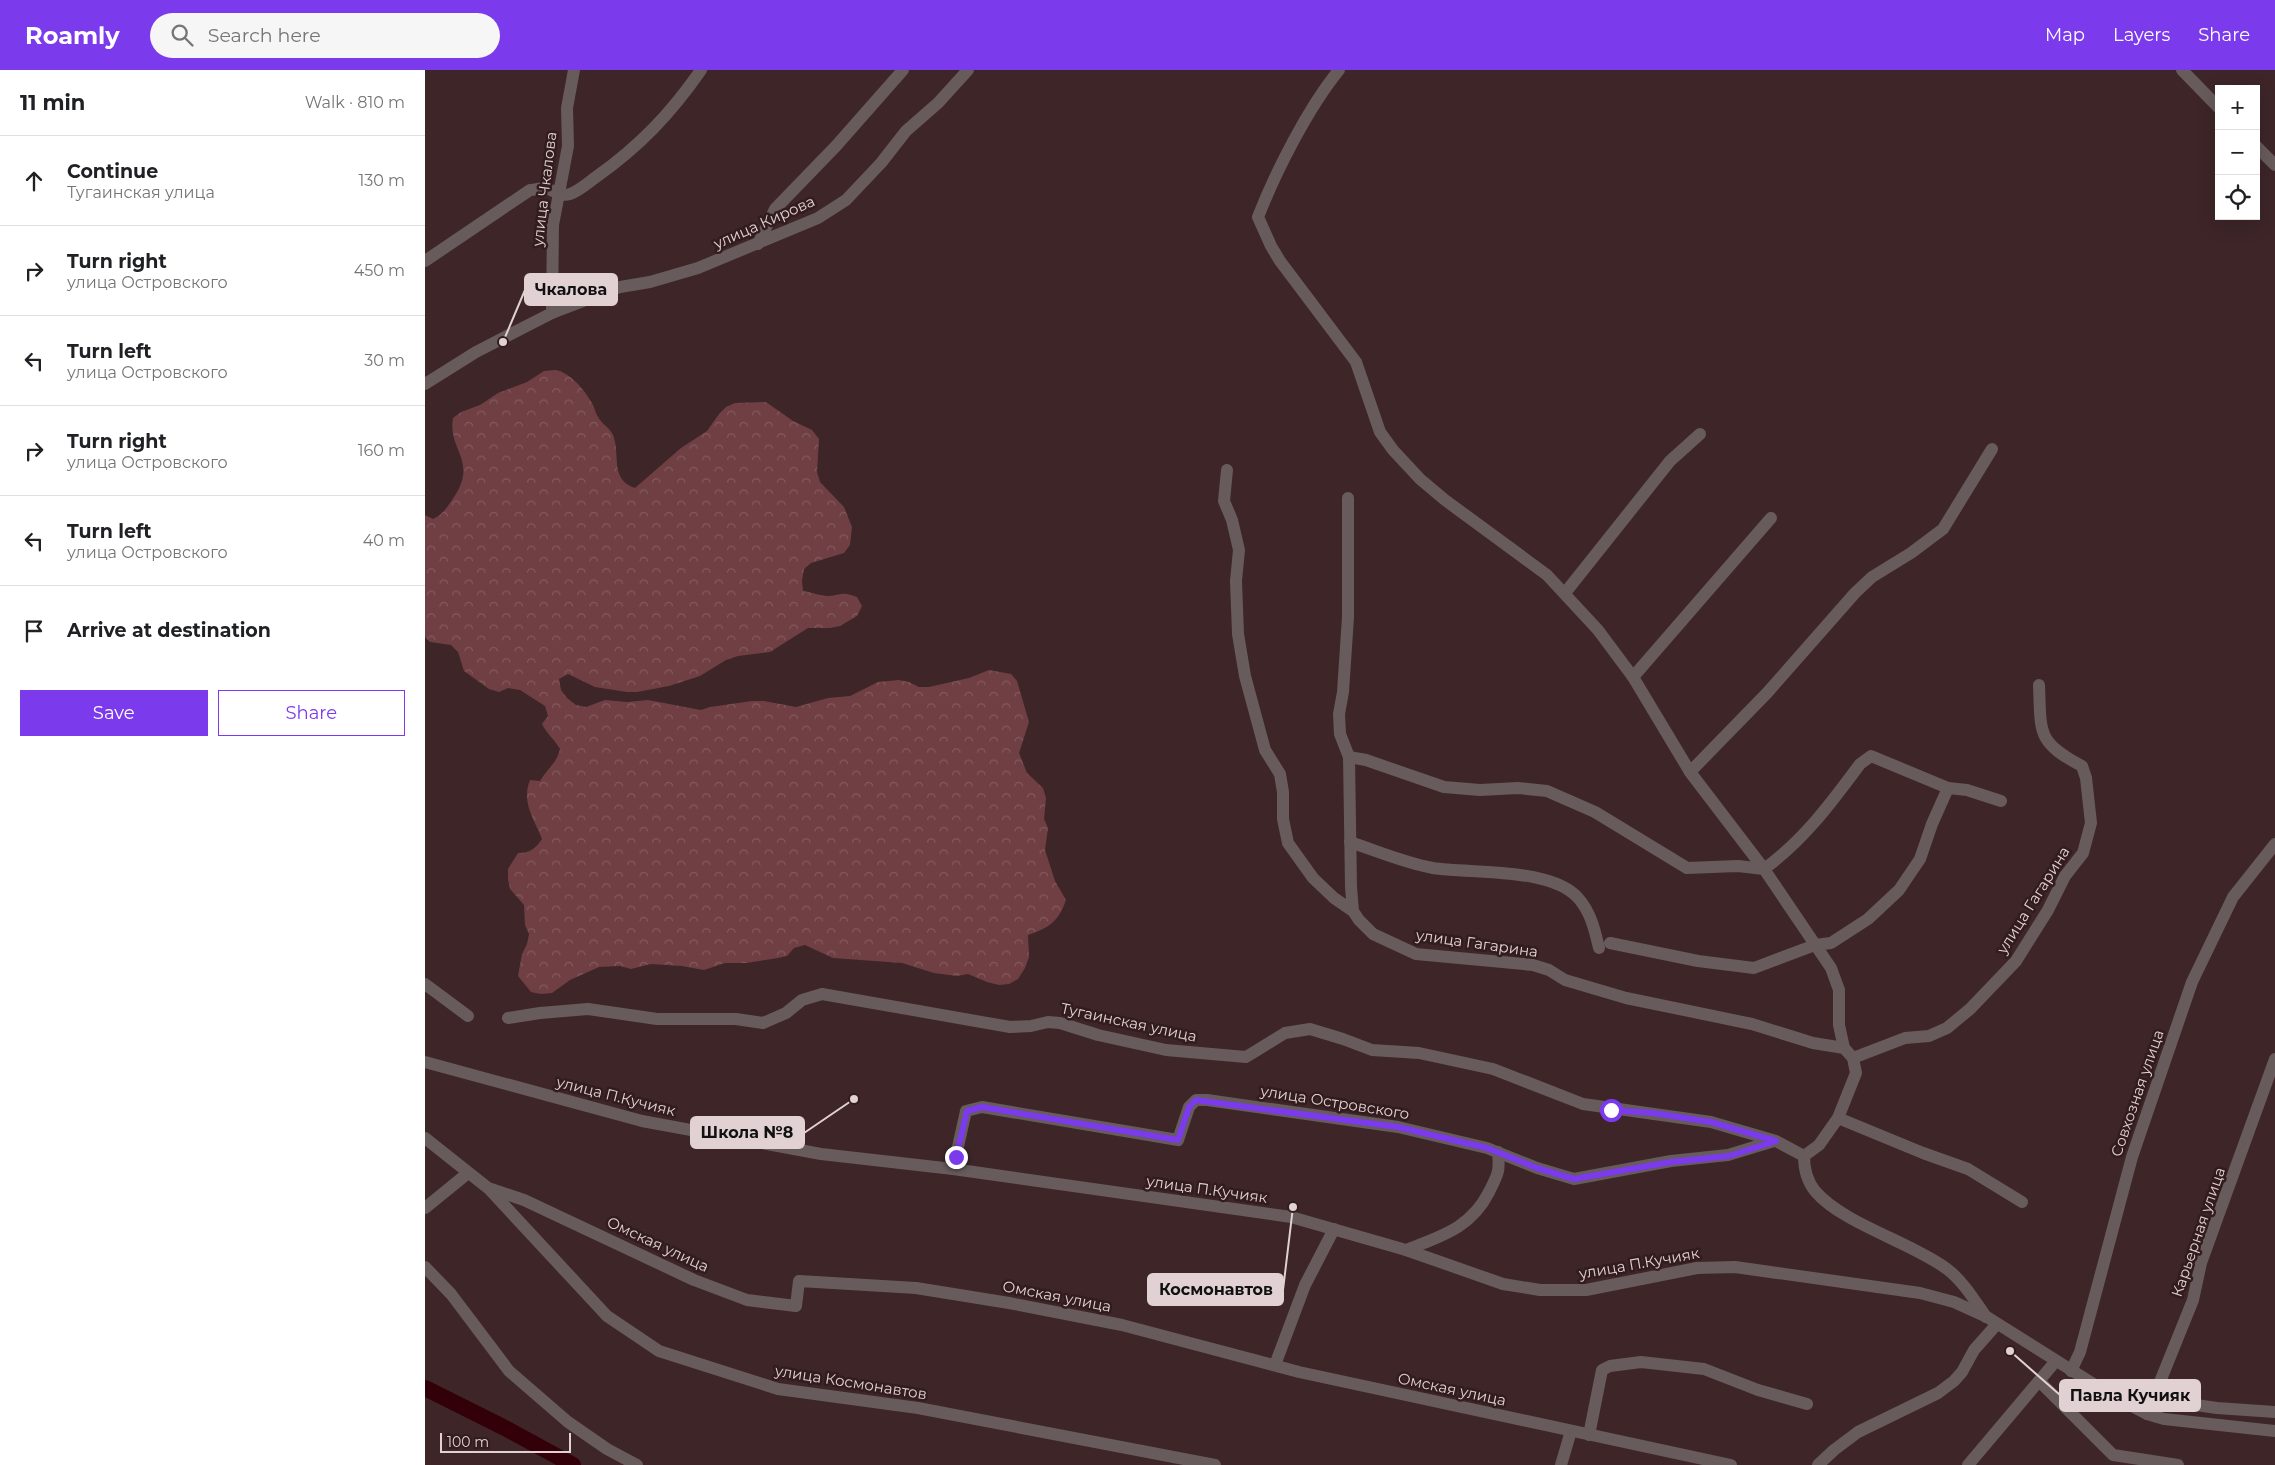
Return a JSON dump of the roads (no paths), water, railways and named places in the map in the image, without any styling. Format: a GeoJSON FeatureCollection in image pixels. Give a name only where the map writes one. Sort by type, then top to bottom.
{"type":"FeatureCollection","features":[{"type":"Feature","properties":{"kind":"street","name":"улица Чкалова"},"geometry":{"type":"LineString","coordinates":[[552,313],[553,225],[557,195],[568,146],[567,108],[574,70]]}},
{"type":"Feature","properties":{"kind":"street"},"geometry":{"type":"LineString","coordinates":[[425,261],[530,190],[545,188],[557,195],[571,194],[615,163],[676,106],[701,70]]}},
{"type":"Feature","properties":{"kind":"street"},"geometry":{"type":"LineString","coordinates":[[758,244],[775,209],[836,146],[903,70]]}},
{"type":"Feature","properties":{"kind":"street","name":"улица Кирова"},"geometry":{"type":"LineString","coordinates":[[425,384],[475,352],[552,313],[620,287],[650,282],[698,268],[818,218],[846,200],[881,163],[906,131],[938,103],[968,70]]}},
{"type":"Feature","properties":{"kind":"street"},"geometry":{"type":"LineString","coordinates":[[1339,70],[1302,128],[1267,193],[1258,216],[1267,238],[1281,261],[1356,362],[1380,432],[1393,450],[1420,479],[1445,500],[1516,550],[1547,575],[1598,630],[1633,677],[1690,772],[1764,869],[1831,968],[1839,990],[1839,1025],[1844,1048],[1853,1058],[1856,1073],[1837,1118],[1819,1145],[1804,1156],[1804,1169],[1814,1190],[1821,1198],[1844,1214],[1948,1270],[1992,1321],[1962,1372],[1954,1381],[1930,1397],[1857,1432],[1833,1450],[1818,1465]]}},
{"type":"Feature","properties":{"kind":"street"},"geometry":{"type":"LineString","coordinates":[[2182,70],[2215,104]]}},
{"type":"Feature","properties":{"kind":"street"},"geometry":{"type":"LineString","coordinates":[[2260,150],[2275,165]]}},
{"type":"Feature","properties":{"kind":"street"},"geometry":{"type":"LineString","coordinates":[[1565,593],[1670,461],[1700,434]]}},
{"type":"Feature","properties":{"kind":"street"},"geometry":{"type":"LineString","coordinates":[[1690,772],[1767,693],[1855,593],[1872,577],[1911,553],[1943,529],[1992,449]]}},
{"type":"Feature","properties":{"kind":"street","name":"улица Гагарина"},"geometry":{"type":"LineString","coordinates":[[1227,470],[1224,501],[1233,520],[1239,550],[1237,634],[1245,676],[1265,750],[1280,774],[1283,792],[1283,819],[1288,843],[1313,878],[1334,898],[1353,911],[1373,934],[1416,954],[1533,965],[1549,970],[1565,980],[1626,998],[1752,1024],[1813,1043],[1844,1048]]}},
{"type":"Feature","properties":{"kind":"street"},"geometry":{"type":"LineString","coordinates":[[1348,498],[1348,617],[1343,692],[1339,714],[1340,734],[1349,756],[1353,911]]}},
{"type":"Feature","properties":{"kind":"street"},"geometry":{"type":"LineString","coordinates":[[1633,677],[1771,518]]}},
{"type":"Feature","properties":{"kind":"street","name":"улица Гагарина"},"geometry":{"type":"LineString","coordinates":[[1853,1058],[1905,1038],[1929,1036],[1947,1028],[1970,1009],[2017,961],[2048,910],[2065,876],[2083,852],[2091,823],[2086,778],[2082,766],[2067,758],[2045,740],[2041,729],[2039,685]]}},
{"type":"Feature","properties":{"kind":"street"},"geometry":{"type":"LineString","coordinates":[[1349,756],[1445,787],[1480,790],[1518,788],[1547,791],[1595,812],[1687,868],[1738,866],[1764,869],[1809,830],[1829,807],[1860,764],[1871,756],[1948,788],[1967,790],[2001,801]]}},
{"type":"Feature","properties":{"kind":"street"},"geometry":{"type":"LineString","coordinates":[[1350,842],[1433,868],[1502,873],[1557,884],[1579,899],[1605,945],[1698,961],[1754,968],[1815,945],[1831,943],[1868,919],[1899,890],[1919,859],[1931,824],[1948,788]]}},
{"type":"Feature","properties":{"kind":"street","name":"Совхозная улица"},"geometry":{"type":"LineString","coordinates":[[2071,1370],[2080,1352],[2132,1157],[2192,982],[2233,897],[2275,844]]}},
{"type":"Feature","properties":{"kind":"street"},"geometry":{"type":"LineString","coordinates":[[425,984],[468,1016]]}},
{"type":"Feature","properties":{"kind":"street","name":"Тугаинская улица"},"geometry":{"type":"LineString","coordinates":[[508,1018],[588,1009],[657,1019],[736,1019],[763,1023],[786,1013],[802,1000],[822,994],[1009,1027],[1031,1026],[1048,1022],[1060,1023],[1098,1035],[1166,1050],[1246,1058],[1285,1033],[1310,1029],[1343,1038],[1372,1050],[1419,1054],[1493,1069],[1583,1104],[1711,1122],[1776,1141],[1804,1156]]}},
{"type":"Feature","properties":{"kind":"street","name":"Карьерная улица"},"geometry":{"type":"LineString","coordinates":[[2147,1414],[2193,1300],[2201,1263],[2272,1082],[2275,1059]]}},
{"type":"Feature","properties":{"kind":"street","name":"улица П.Кучияк"},"geometry":{"type":"LineString","coordinates":[[425,1062],[642,1121],[821,1154],[953,1169],[1291,1217],[1406,1250],[1503,1284],[1540,1290],[1586,1290],[1697,1268],[1735,1268],[1920,1294],[1954,1302],[1992,1321],[2055,1362],[2147,1414],[2183,1422],[2275,1431]]}},
{"type":"Feature","properties":{"kind":"street","name":"улица Островского"},"geometry":{"type":"LineString","coordinates":[[953,1169],[967,1111],[982,1107],[1178,1140],[1189,1107],[1196,1100],[1398,1127],[1498,1152],[1537,1168],[1574,1179],[1671,1162],[1729,1156],[1776,1141]]}},
{"type":"Feature","properties":{"kind":"street"},"geometry":{"type":"LineString","coordinates":[[1837,1118],[1906,1147],[1967,1169],[2021,1202]]}},
{"type":"Feature","properties":{"kind":"street","name":"Омская улица"},"geometry":{"type":"LineString","coordinates":[[425,1138],[488,1188],[524,1200],[695,1280],[747,1300],[796,1306],[799,1281],[916,1288],[1009,1303],[1122,1326],[1299,1372],[1731,1465]]}},
{"type":"Feature","properties":{"kind":"street"},"geometry":{"type":"LineString","coordinates":[[1406,1250],[1446,1234],[1468,1222],[1484,1202],[1499,1171],[1498,1152]]}},
{"type":"Feature","properties":{"kind":"street"},"geometry":{"type":"LineString","coordinates":[[425,1208],[468,1173]]}},
{"type":"Feature","properties":{"kind":"street","name":"улица Космонавтов"},"geometry":{"type":"LineString","coordinates":[[488,1188],[607,1316],[659,1350],[778,1390],[918,1408],[1215,1465]]}},
{"type":"Feature","properties":{"kind":"street"},"geometry":{"type":"LineString","coordinates":[[1275,1365],[1305,1285],[1334,1229]]}},
{"type":"Feature","properties":{"kind":"street"},"geometry":{"type":"LineString","coordinates":[[425,1267],[451,1294],[509,1371],[568,1422],[607,1449],[637,1465]]}},
{"type":"Feature","properties":{"kind":"street"},"geometry":{"type":"LineString","coordinates":[[1589,1435],[1602,1370],[1610,1366],[1641,1362],[1704,1369],[1758,1390],[1807,1404]]}},
{"type":"Feature","properties":{"kind":"street"},"geometry":{"type":"LineString","coordinates":[[1967,1465],[2055,1362]]}},
{"type":"Feature","properties":{"kind":"street"},"geometry":{"type":"LineString","coordinates":[[2039,1381],[2113,1454],[2178,1465]]}},
{"type":"Feature","properties":{"kind":"street"},"geometry":{"type":"LineString","coordinates":[[2155,1392],[2182,1403],[2217,1408],[2275,1412]]}},
{"type":"Feature","properties":{"kind":"street"},"geometry":{"type":"LineString","coordinates":[[1561,1465],[1571,1431]]}},
{"type":"Feature","properties":{"kind":"waterway"},"geometry":{"type":"LineString","coordinates":[[425,1388],[573,1465]]}},
{"type":"Feature","properties":{"kind":"place","name":"Чкалова"},"geometry":{"type":"Point","coordinates":[503,342]}},
{"type":"Feature","properties":{"kind":"place","name":"Школа №8"},"geometry":{"type":"Point","coordinates":[854,1099]}},
{"type":"Feature","properties":{"kind":"place","name":"Космонавтов"},"geometry":{"type":"Point","coordinates":[1293,1207]}},
{"type":"Feature","properties":{"kind":"place","name":"Павла Кучияк"},"geometry":{"type":"Point","coordinates":[2010,1351]}}]}
